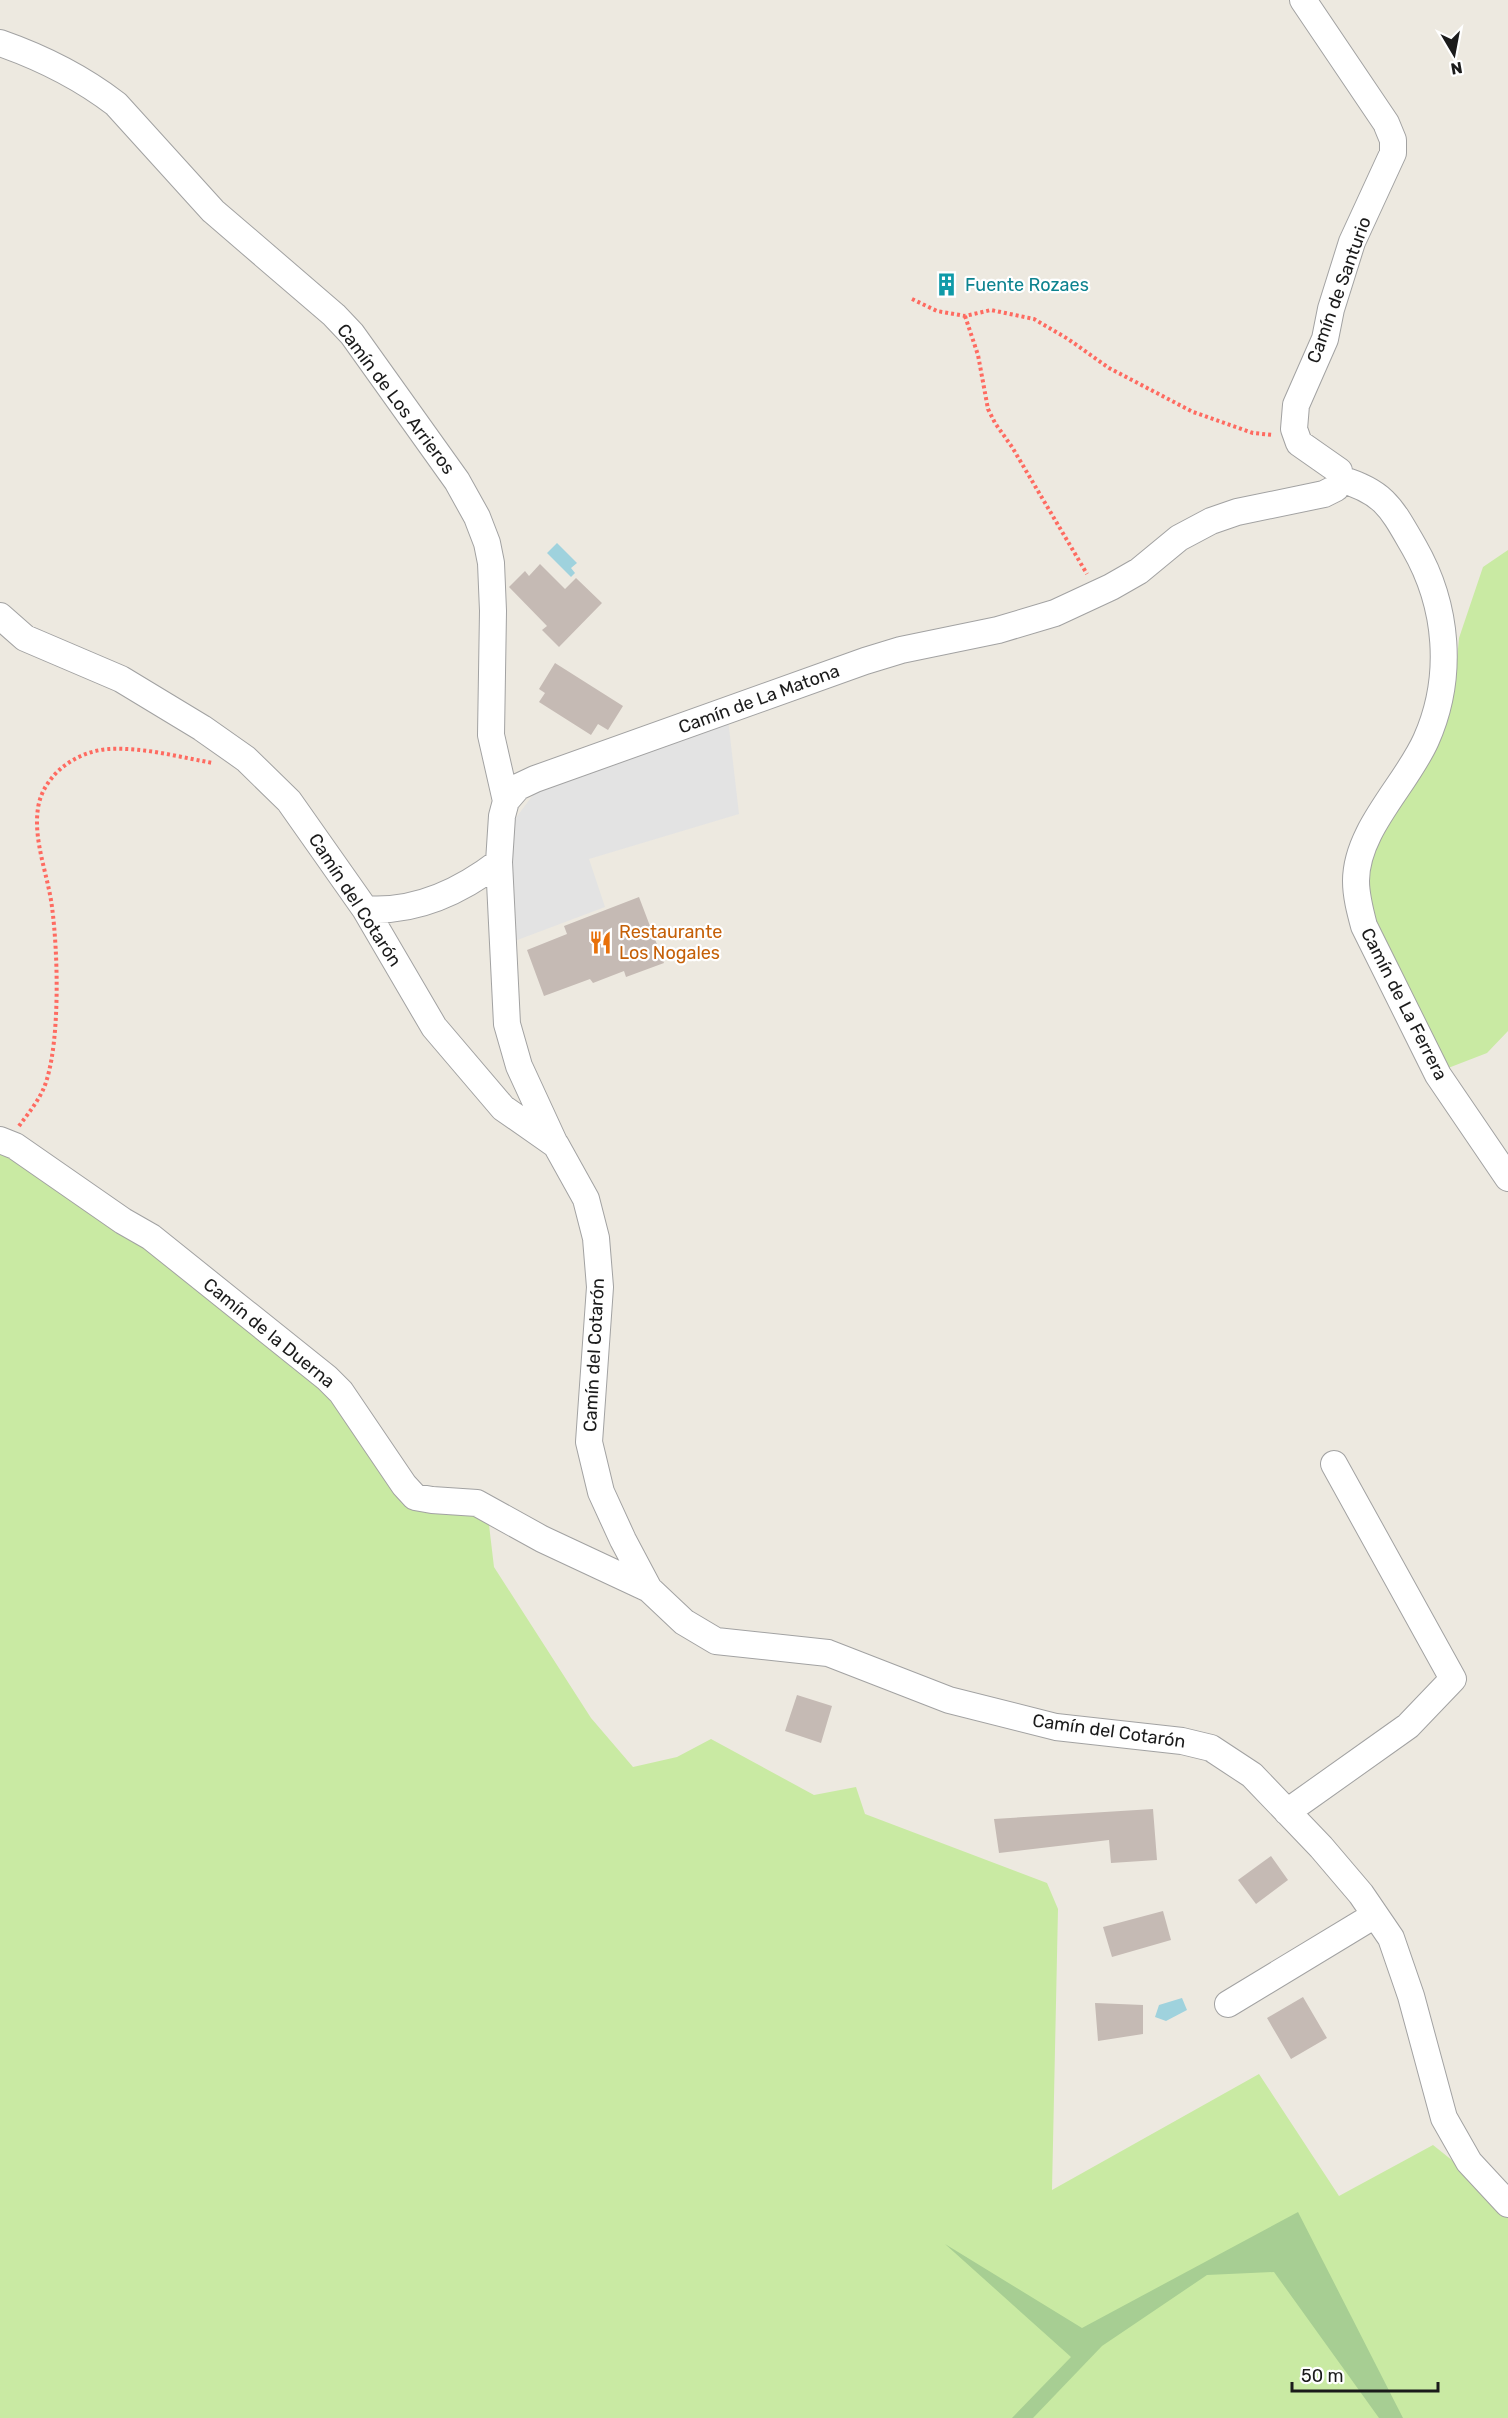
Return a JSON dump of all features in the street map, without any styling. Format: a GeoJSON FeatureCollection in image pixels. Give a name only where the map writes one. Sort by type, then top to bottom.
{"type":"FeatureCollection","features":[{"type":"Feature","properties":{"kind":"street","name":"Camín de Santurio"},"geometry":{"type":"LineString","coordinates":[[1297,438],[1294,429],[1296,405],[1325,339],[1331,309],[1352,243],[1393,153],[1393,140],[1386,123],[1303,0]]}},
{"type":"Feature","properties":{"kind":"street","name":"Camín de Los Arrieros"},"geometry":{"type":"LineString","coordinates":[[0,43],[28,52],[103,94],[116,104],[213,211],[334,315],[352,334],[458,481],[477,518],[487,543],[491,563],[493,658],[490,735],[506,801]]}},
{"type":"Feature","properties":{"kind":"street"},"geometry":{"type":"LineString","coordinates":[[1297,438],[1299,443],[1339,471],[1340,479]]}},
{"type":"Feature","properties":{"kind":"street","name":"Camín de La Matona"},"geometry":{"type":"LineString","coordinates":[[506,801],[518,787],[535,779],[865,661],[901,650],[998,630],[1054,613],[1139,571],[1179,538],[1210,521],[1236,512],[1324,494],[1336,488],[1340,479]]}},
{"type":"Feature","properties":{"kind":"street","name":"Camín de La Ferrera"},"geometry":{"type":"LineString","coordinates":[[1340,479],[1372,490],[1394,512],[1431,582],[1441,618],[1445,644],[1436,709],[1426,740],[1375,824],[1359,858],[1356,881],[1359,906],[1364,926],[1438,1075],[1508,1178]]}},
{"type":"Feature","properties":{"kind":"street","name":"Camín del Cotarón"},"geometry":{"type":"LineString","coordinates":[[0,616],[25,638],[121,679],[202,728],[246,759],[289,801],[365,909],[434,1027],[503,1108],[556,1145],[586,1199],[596,1238],[600,1287],[589,1442],[601,1492],[649,1589],[684,1622],[716,1641],[828,1653],[949,1700],[1056,1727],[1182,1741],[1211,1748],[1252,1776],[1354,1886],[1391,1938],[1444,2118],[1469,2162],[1508,2204]]}},
{"type":"Feature","properties":{"kind":"street"},"geometry":{"type":"LineString","coordinates":[[506,801],[502,816],[499,862],[507,1024],[519,1066],[556,1145]]}},
{"type":"Feature","properties":{"kind":"street"},"geometry":{"type":"LineString","coordinates":[[365,909],[386,910],[436,899],[480,877],[499,862]]}},
{"type":"Feature","properties":{"kind":"street","name":"Camín de la Duerna"},"geometry":{"type":"LineString","coordinates":[[2,1141],[15,1146],[123,1221],[152,1237],[327,1378],[341,1392],[404,1485],[415,1497],[477,1503],[542,1539],[649,1589]]}},
{"type":"Feature","properties":{"kind":"street"},"geometry":{"type":"LineString","coordinates":[[1287,1812],[1408,1726],[1453,1679],[1334,1464]]}},
{"type":"Feature","properties":{"kind":"street"},"geometry":{"type":"LineString","coordinates":[[1228,2004],[1375,1914]]}},
{"type":"Feature","properties":{"kind":"path"},"geometry":{"type":"LineString","coordinates":[[912,299],[937,311],[966,316],[991,310],[1034,319],[1068,339],[1109,368],[1192,412],[1253,433],[1297,438]]}},
{"type":"Feature","properties":{"kind":"path"},"geometry":{"type":"LineString","coordinates":[[966,316],[978,355],[988,409],[1098,593]]}},
{"type":"Feature","properties":{"kind":"path"},"geometry":{"type":"LineString","coordinates":[[2,1141],[38,1101],[47,1080],[54,1044],[55,961],[52,907],[37,824],[38,806],[45,789],[60,767],[84,754],[107,749],[129,749],[221,764],[246,759]]}},
{"type":"Feature","properties":{"kind":"green space"},"geometry":{"type":"Polygon","coordinates":[[[1508,550],[1508,1031],[1487,1053],[1443,1070],[1375,923],[1364,880],[1381,830],[1436,749],[1455,681],[1459,638],[1483,567],[1508,550]]]}},
{"type":"Feature","properties":{"kind":"green space"},"geometry":{"type":"Polygon","coordinates":[[[0,1143],[327,1378],[404,1485],[487,1508],[494,1567],[591,1718],[633,1767],[677,1757],[711,1739],[814,1795],[856,1787],[865,1814],[1047,1883],[1058,1909],[1052,2190],[1259,2074],[1339,2196],[1433,2145],[1508,2205],[1508,2418],[0,2418],[0,1143]]]}},
{"type":"Feature","properties":{"kind":"green space"},"geometry":{"type":"Polygon","coordinates":[[[1298,2212],[1403,2418],[1379,2418],[1274,2272],[1207,2275],[1102,2346],[1033,2418],[1012,2418],[1071,2357],[945,2244],[1082,2328],[1298,2212]]]}},
{"type":"Feature","properties":{"kind":"shaded area"},"geometry":{"type":"Polygon","coordinates":[[[728,719],[739,814],[589,859],[605,907],[512,942],[509,862],[512,823],[539,787],[728,719]]]}},
{"type":"Feature","properties":{"kind":"water"},"geometry":{"type":"Polygon","coordinates":[[[557,543],[577,563],[571,568],[575,573],[571,577],[547,553],[557,543]]]}},
{"type":"Feature","properties":{"kind":"water"},"geometry":{"type":"Polygon","coordinates":[[[1182,1998],[1187,2010],[1166,2021],[1155,2017],[1159,2005],[1182,1998]]]}},
{"type":"Feature","properties":{"kind":"building"},"geometry":{"type":"Polygon","coordinates":[[[540,564],[565,589],[576,578],[602,603],[559,647],[542,630],[547,626],[509,587],[525,571],[529,576],[540,564]]]}},
{"type":"Feature","properties":{"kind":"building"},"geometry":{"type":"Polygon","coordinates":[[[555,663],[623,706],[608,730],[598,724],[591,735],[539,702],[545,693],[539,689],[555,663]]]}},
{"type":"Feature","properties":{"kind":"building","name":"Restaurante Los Nogales"},"geometry":{"type":"Polygon","coordinates":[[[639,897],[664,963],[626,977],[624,971],[593,983],[590,979],[544,996],[527,950],[567,934],[564,926],[639,897]]]}},
{"type":"Feature","properties":{"kind":"building"},"geometry":{"type":"Polygon","coordinates":[[[797,1695],[832,1706],[821,1743],[785,1731],[797,1695]]]}},
{"type":"Feature","properties":{"kind":"building"},"geometry":{"type":"Polygon","coordinates":[[[1153,1809],[1157,1860],[1111,1863],[1109,1840],[999,1853],[994,1819],[1153,1809]]]}},
{"type":"Feature","properties":{"kind":"building"},"geometry":{"type":"Polygon","coordinates":[[[1271,1856],[1288,1880],[1256,1904],[1238,1880],[1271,1856]]]}},
{"type":"Feature","properties":{"kind":"building"},"geometry":{"type":"Polygon","coordinates":[[[1163,1911],[1171,1940],[1112,1957],[1103,1927],[1163,1911]]]}},
{"type":"Feature","properties":{"kind":"building"},"geometry":{"type":"Polygon","coordinates":[[[1303,1997],[1327,2038],[1291,2059],[1267,2018],[1303,1997]]]}},
{"type":"Feature","properties":{"kind":"building"},"geometry":{"type":"Polygon","coordinates":[[[1095,2003],[1143,2005],[1143,2034],[1098,2041],[1095,2003]]]}},
{"type":"Feature","properties":{"kind":"place","name":"Fuente Rozaes"},"geometry":{"type":"Point","coordinates":[947,285]}},
{"type":"Feature","properties":{"kind":"place","name":"Restaurante Los Nogales"},"geometry":{"type":"Point","coordinates":[601,942]}}]}
